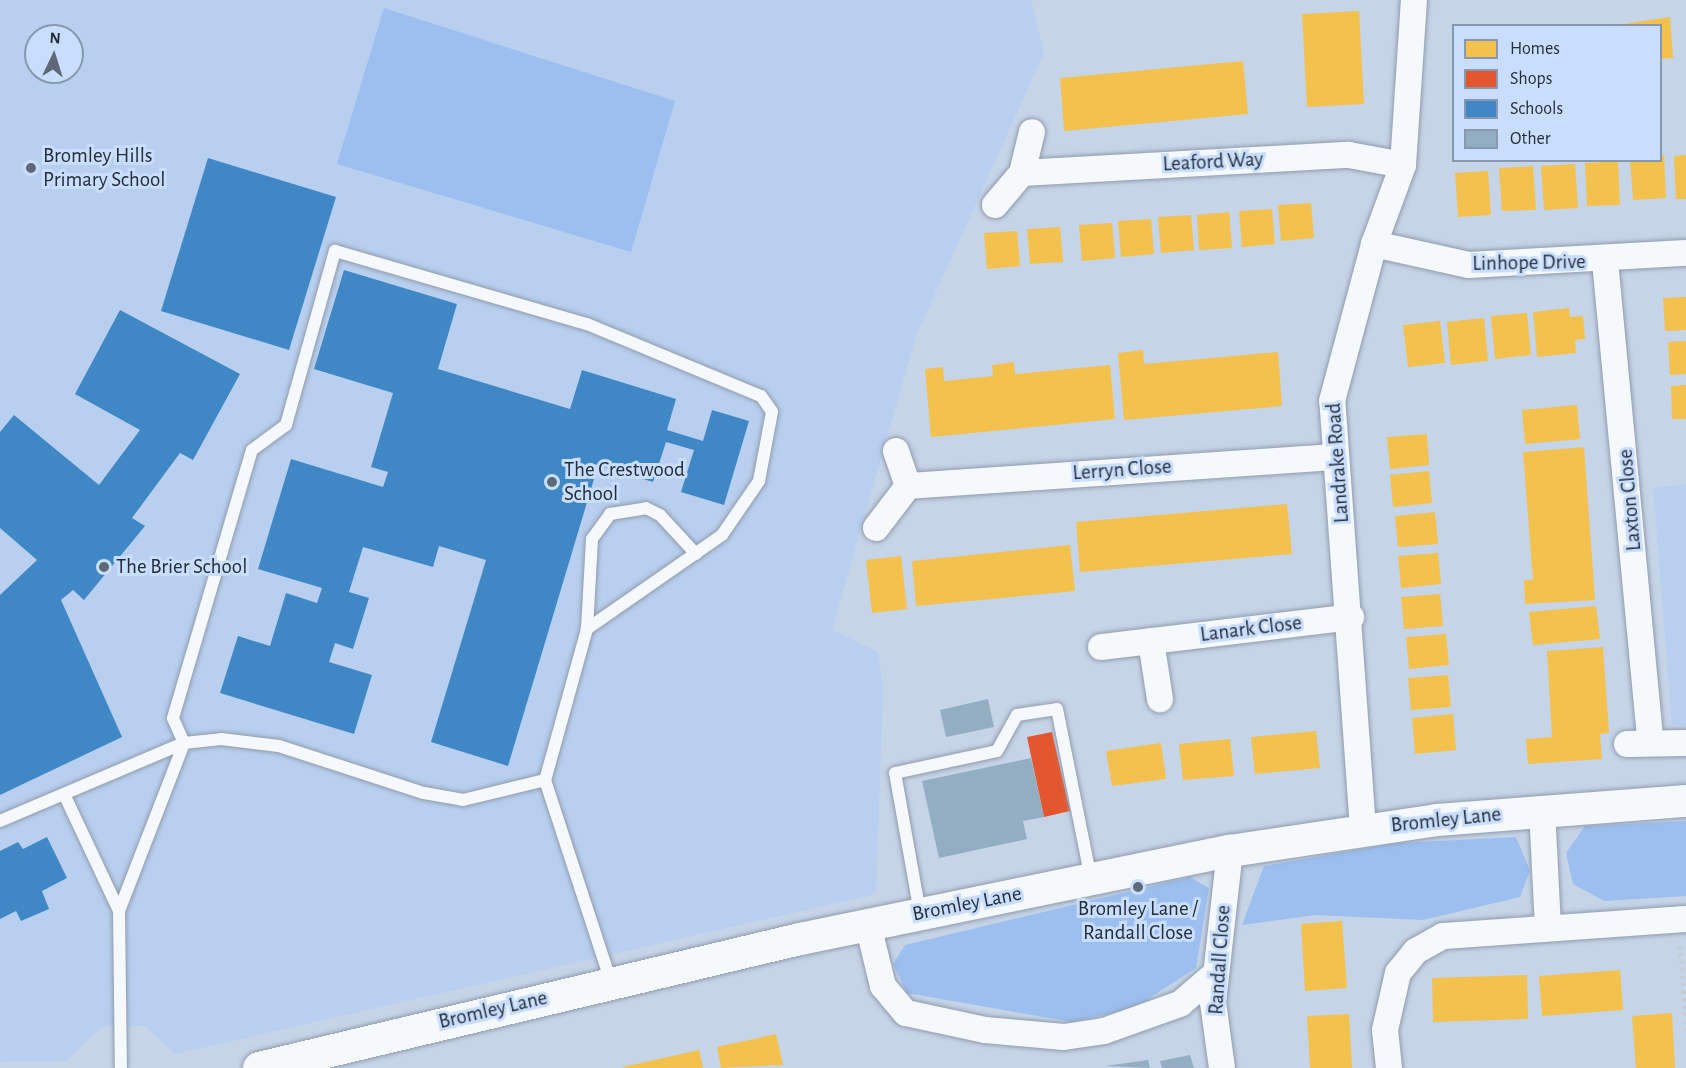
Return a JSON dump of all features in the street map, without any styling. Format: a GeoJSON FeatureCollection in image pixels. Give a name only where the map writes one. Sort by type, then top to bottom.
{"type":"FeatureCollection","features":[{"type":"Feature","properties":{"kind":"street","name":"Landrake Road"},"geometry":{"type":"LineString","coordinates":[[1363,829],[1351,617],[1332,401],[1374,244],[1403,165],[1414,0]]}},
{"type":"Feature","properties":{"kind":"street"},"geometry":{"type":"LineString","coordinates":[[995,205],[1022,173],[1032,132]]}},
{"type":"Feature","properties":{"kind":"street","name":"Leaford Way"},"geometry":{"type":"LineString","coordinates":[[1022,173],[1349,155],[1403,165]]}},
{"type":"Feature","properties":{"kind":"street","name":"Linhope Drive"},"geometry":{"type":"LineString","coordinates":[[1374,244],[1469,265],[1605,261],[1686,253]]}},
{"type":"Feature","properties":{"kind":"street","name":"Laxton Close"},"geometry":{"type":"LineString","coordinates":[[1605,261],[1639,742],[1686,743]]}},
{"type":"Feature","properties":{"kind":"street"},"geometry":{"type":"LineString","coordinates":[[876,528],[908,486],[896,451]]}},
{"type":"Feature","properties":{"kind":"street","name":"Lerryn Close"},"geometry":{"type":"LineString","coordinates":[[908,486],[1336,457]]}},
{"type":"Feature","properties":{"kind":"street","name":"Lanark Close"},"geometry":{"type":"LineString","coordinates":[[1101,647],[1351,617]]}},
{"type":"Feature","properties":{"kind":"street"},"geometry":{"type":"LineString","coordinates":[[1151,641],[1160,699]]}},
{"type":"Feature","properties":{"kind":"street","name":"Bromley Lane"},"geometry":{"type":"LineString","coordinates":[[259,1068],[611,982],[920,913],[1230,851],[1363,829],[1542,809],[1686,801]]}},
{"type":"Feature","properties":{"kind":"street"},"geometry":{"type":"LineString","coordinates":[[1542,809],[1548,928]]}},
{"type":"Feature","properties":{"kind":"street","name":"Randall Close"},"geometry":{"type":"LineString","coordinates":[[1222,1068],[1213,1002],[1230,851]]}},
{"type":"Feature","properties":{"kind":"street"},"geometry":{"type":"LineString","coordinates":[[1389,1068],[1385,1030],[1398,974],[1416,951],[1443,936],[1682,919]]}},
{"type":"Feature","properties":{"kind":"street"},"geometry":{"type":"LineString","coordinates":[[868,925],[883,986],[906,1013],[985,1030],[1064,1037],[1104,1031],[1180,1004],[1215,974]]}},
{"type":"Feature","properties":{"kind":"lane"},"geometry":{"type":"LineString","coordinates":[[121,1068],[119,911],[184,743],[173,718],[252,450],[286,425],[335,251],[587,324],[761,396],[772,412],[759,481],[722,535],[587,629]]}},
{"type":"Feature","properties":{"kind":"lane"},"geometry":{"type":"LineString","coordinates":[[611,982],[545,780],[587,629],[592,539],[610,514],[646,508],[660,515],[696,554]]}},
{"type":"Feature","properties":{"kind":"lane"},"geometry":{"type":"LineString","coordinates":[[920,913],[895,773],[996,751],[1017,715],[1057,709],[1091,879]]}},
{"type":"Feature","properties":{"kind":"lane"},"geometry":{"type":"LineString","coordinates":[[0,821],[184,743],[221,739],[279,746],[424,793],[463,800],[545,780]]}},
{"type":"Feature","properties":{"kind":"lane"},"geometry":{"type":"LineString","coordinates":[[64,794],[119,911]]}},
{"type":"Feature","properties":{"kind":"path"},"geometry":{"type":"LineString","coordinates":[[1682,919],[1686,1032]]}},
{"type":"Feature","properties":{"kind":"shaded area","name":"The Crestwood School"},"geometry":{"type":"Polygon","coordinates":[[[0,0],[1031,0],[1044,53],[916,336],[832,630],[878,652],[883,689],[876,894],[175,1054],[145,1026],[100,1028],[66,1061],[0,1062],[0,0]]]}},
{"type":"Feature","properties":{"kind":"shaded area"},"geometry":{"type":"Polygon","coordinates":[[[384,8],[675,101],[631,252],[337,164],[384,8]]]}},
{"type":"Feature","properties":{"kind":"shaded area"},"geometry":{"type":"Polygon","coordinates":[[[1686,484],[1686,726],[1672,724],[1653,488],[1686,484]]]}},
{"type":"Feature","properties":{"kind":"shaded area"},"geometry":{"type":"Polygon","coordinates":[[[1686,821],[1686,896],[1604,901],[1573,884],[1566,853],[1585,826],[1686,821]]]}},
{"type":"Feature","properties":{"kind":"shaded area"},"geometry":{"type":"Polygon","coordinates":[[[1516,837],[1530,871],[1520,897],[1423,920],[1316,915],[1242,925],[1264,866],[1398,843],[1516,837]]]}},
{"type":"Feature","properties":{"kind":"shaded area"},"geometry":{"type":"Polygon","coordinates":[[[1190,877],[1209,888],[1196,968],[1134,1008],[1072,1022],[907,993],[893,964],[905,945],[1190,877]]]}},
{"type":"Feature","properties":{"kind":"building: Homes"},"geometry":{"type":"Polygon","coordinates":[[[1359,11],[1364,104],[1307,107],[1302,14],[1359,11]]]}},
{"type":"Feature","properties":{"kind":"building: Homes"},"geometry":{"type":"Polygon","coordinates":[[[1670,17],[1673,58],[1662,59],[1662,24],[1623,24],[1670,17]]]}},
{"type":"Feature","properties":{"kind":"building: Homes"},"geometry":{"type":"Polygon","coordinates":[[[1243,61],[1248,114],[1064,131],[1060,78],[1243,61]]]}},
{"type":"Feature","properties":{"kind":"building: Homes"},"geometry":{"type":"Polygon","coordinates":[[[1664,154],[1666,198],[1633,200],[1630,162],[1662,162],[1664,154]]]}},
{"type":"Feature","properties":{"kind":"building: Homes"},"geometry":{"type":"Polygon","coordinates":[[[1686,155],[1686,199],[1676,199],[1674,156],[1686,155]]]}},
{"type":"Feature","properties":{"kind":"building: Homes"},"geometry":{"type":"Polygon","coordinates":[[[1618,162],[1620,205],[1587,206],[1585,163],[1618,162]]]}},
{"type":"Feature","properties":{"kind":"building: Homes"},"geometry":{"type":"Polygon","coordinates":[[[1575,164],[1578,208],[1544,210],[1541,166],[1575,164]]]}},
{"type":"Feature","properties":{"kind":"building: Homes"},"geometry":{"type":"Polygon","coordinates":[[[1533,166],[1536,210],[1502,211],[1499,168],[1533,166]]]}},
{"type":"Feature","properties":{"kind":"building: Homes"},"geometry":{"type":"Polygon","coordinates":[[[1488,171],[1491,215],[1458,217],[1455,173],[1488,171]]]}},
{"type":"Feature","properties":{"kind":"building: Homes"},"geometry":{"type":"Polygon","coordinates":[[[1311,203],[1314,238],[1281,241],[1278,205],[1311,203]]]}},
{"type":"Feature","properties":{"kind":"building: Homes"},"geometry":{"type":"Polygon","coordinates":[[[1272,209],[1275,244],[1242,247],[1239,211],[1272,209]]]}},
{"type":"Feature","properties":{"kind":"building: Homes"},"geometry":{"type":"Polygon","coordinates":[[[1229,212],[1232,248],[1199,250],[1197,215],[1229,212]]]}},
{"type":"Feature","properties":{"kind":"building: Homes"},"geometry":{"type":"Polygon","coordinates":[[[1191,215],[1194,250],[1161,253],[1158,217],[1191,215]]]}},
{"type":"Feature","properties":{"kind":"building: Homes"},"geometry":{"type":"Polygon","coordinates":[[[1151,219],[1154,254],[1121,257],[1118,221],[1151,219]]]}},
{"type":"Feature","properties":{"kind":"building: Homes"},"geometry":{"type":"Polygon","coordinates":[[[1112,223],[1115,258],[1082,261],[1079,225],[1112,223]]]}},
{"type":"Feature","properties":{"kind":"building: Homes"},"geometry":{"type":"Polygon","coordinates":[[[1060,227],[1063,262],[1030,264],[1027,229],[1060,227]]]}},
{"type":"Feature","properties":{"kind":"building: Homes"},"geometry":{"type":"Polygon","coordinates":[[[1017,231],[1020,266],[987,269],[984,233],[1017,231]]]}},
{"type":"Feature","properties":{"kind":"building: Homes"},"geometry":{"type":"Polygon","coordinates":[[[1686,297],[1686,330],[1665,331],[1663,298],[1686,297]]]}},
{"type":"Feature","properties":{"kind":"building: Homes"},"geometry":{"type":"Polygon","coordinates":[[[1569,308],[1570,317],[1583,316],[1585,339],[1575,340],[1576,353],[1537,357],[1533,312],[1569,308]]]}},
{"type":"Feature","properties":{"kind":"building: Homes"},"geometry":{"type":"Polygon","coordinates":[[[1527,313],[1531,355],[1495,359],[1491,316],[1527,313]]]}},
{"type":"Feature","properties":{"kind":"building: Homes"},"geometry":{"type":"Polygon","coordinates":[[[1484,318],[1488,361],[1451,365],[1447,322],[1484,318]]]}},
{"type":"Feature","properties":{"kind":"building: Homes"},"geometry":{"type":"Polygon","coordinates":[[[1440,321],[1445,363],[1408,367],[1403,325],[1440,321]]]}},
{"type":"Feature","properties":{"kind":"building: Homes"},"geometry":{"type":"Polygon","coordinates":[[[1686,341],[1686,374],[1670,375],[1668,342],[1686,341]]]}},
{"type":"Feature","properties":{"kind":"building: Homes"},"geometry":{"type":"Polygon","coordinates":[[[1143,350],[1144,364],[1278,352],[1282,406],[1124,420],[1118,353],[1143,350]]]}},
{"type":"Feature","properties":{"kind":"building: Homes"},"geometry":{"type":"Polygon","coordinates":[[[1014,362],[1015,374],[1110,365],[1115,419],[931,437],[925,369],[943,367],[944,381],[993,376],[992,365],[1014,362]]]}},
{"type":"Feature","properties":{"kind":"building: Homes"},"geometry":{"type":"Polygon","coordinates":[[[1686,385],[1686,419],[1672,419],[1671,386],[1686,385]]]}},
{"type":"Feature","properties":{"kind":"building: Homes"},"geometry":{"type":"Polygon","coordinates":[[[1577,405],[1580,439],[1525,444],[1522,410],[1577,405]]]}},
{"type":"Feature","properties":{"kind":"building: Homes"},"geometry":{"type":"Polygon","coordinates":[[[1427,434],[1429,465],[1390,469],[1387,437],[1427,434]]]}},
{"type":"Feature","properties":{"kind":"building: Homes"},"geometry":{"type":"Polygon","coordinates":[[[1584,447],[1595,600],[1525,604],[1524,580],[1533,580],[1523,452],[1584,447]]]}},
{"type":"Feature","properties":{"kind":"building: Homes"},"geometry":{"type":"Polygon","coordinates":[[[1429,471],[1432,503],[1393,507],[1390,475],[1429,471]]]}},
{"type":"Feature","properties":{"kind":"building: Homes"},"geometry":{"type":"Polygon","coordinates":[[[1287,504],[1292,554],[1080,572],[1076,522],[1287,504]]]}},
{"type":"Feature","properties":{"kind":"building: Homes"},"geometry":{"type":"Polygon","coordinates":[[[1435,512],[1438,544],[1398,547],[1395,516],[1435,512]]]}},
{"type":"Feature","properties":{"kind":"building: Homes"},"geometry":{"type":"Polygon","coordinates":[[[1070,545],[1075,591],[916,606],[912,561],[1070,545]]]}},
{"type":"Feature","properties":{"kind":"building: Homes"},"geometry":{"type":"Polygon","coordinates":[[[1438,553],[1441,584],[1401,588],[1398,556],[1438,553]]]}},
{"type":"Feature","properties":{"kind":"building: Homes"},"geometry":{"type":"Polygon","coordinates":[[[901,556],[907,609],[872,613],[866,560],[901,556]]]}},
{"type":"Feature","properties":{"kind":"building: Homes"},"geometry":{"type":"Polygon","coordinates":[[[1440,594],[1443,626],[1404,629],[1401,597],[1440,594]]]}},
{"type":"Feature","properties":{"kind":"building: Homes"},"geometry":{"type":"Polygon","coordinates":[[[1596,606],[1600,639],[1533,645],[1529,612],[1596,606]]]}},
{"type":"Feature","properties":{"kind":"building: Homes"},"geometry":{"type":"Polygon","coordinates":[[[1446,634],[1449,665],[1409,669],[1406,637],[1446,634]]]}},
{"type":"Feature","properties":{"kind":"building: Homes"},"geometry":{"type":"Polygon","coordinates":[[[1603,647],[1609,733],[1600,734],[1602,759],[1528,764],[1526,739],[1552,737],[1547,651],[1603,647]]]}},
{"type":"Feature","properties":{"kind":"building: Homes"},"geometry":{"type":"Polygon","coordinates":[[[1448,675],[1451,707],[1411,710],[1408,678],[1448,675]]]}},
{"type":"Feature","properties":{"kind":"building: Homes"},"geometry":{"type":"Polygon","coordinates":[[[1453,714],[1456,750],[1415,754],[1412,718],[1453,714]]]}},
{"type":"Feature","properties":{"kind":"building: Homes"},"geometry":{"type":"Polygon","coordinates":[[[1316,731],[1320,768],[1255,774],[1251,737],[1316,731]]]}},
{"type":"Feature","properties":{"kind":"building: Homes"},"geometry":{"type":"Polygon","coordinates":[[[1230,739],[1234,776],[1183,780],[1179,744],[1230,739]]]}},
{"type":"Feature","properties":{"kind":"building: Homes"},"geometry":{"type":"Polygon","coordinates":[[[1161,743],[1166,779],[1112,786],[1106,751],[1161,743]]]}},
{"type":"Feature","properties":{"kind":"building: Homes"},"geometry":{"type":"Polygon","coordinates":[[[1342,921],[1347,988],[1305,991],[1301,924],[1342,921]]]}},
{"type":"Feature","properties":{"kind":"building: Homes"},"geometry":{"type":"Polygon","coordinates":[[[1620,970],[1623,1010],[1542,1016],[1539,976],[1620,970]]]}},
{"type":"Feature","properties":{"kind":"building: Homes"},"geometry":{"type":"Polygon","coordinates":[[[1527,975],[1528,1019],[1433,1022],[1432,978],[1527,975]]]}},
{"type":"Feature","properties":{"kind":"building: Homes"},"geometry":{"type":"Polygon","coordinates":[[[1672,1013],[1675,1068],[1636,1068],[1632,1016],[1672,1013]]]}},
{"type":"Feature","properties":{"kind":"building: Homes"},"geometry":{"type":"Polygon","coordinates":[[[1349,1014],[1352,1068],[1310,1068],[1307,1016],[1349,1014]]]}},
{"type":"Feature","properties":{"kind":"building: Homes"},"geometry":{"type":"Polygon","coordinates":[[[776,1034],[783,1065],[721,1068],[717,1047],[776,1034]]]}},
{"type":"Feature","properties":{"kind":"building: Homes"},"geometry":{"type":"Polygon","coordinates":[[[699,1050],[703,1068],[623,1067],[699,1050]]]}},
{"type":"Feature","properties":{"kind":"building: Shops"},"geometry":{"type":"Polygon","coordinates":[[[1052,732],[1070,811],[1044,817],[1027,737],[1052,732]]]}},
{"type":"Feature","properties":{"kind":"building: Schools"},"geometry":{"type":"Polygon","coordinates":[[[208,158],[336,197],[289,350],[161,311],[208,158]]]}},
{"type":"Feature","properties":{"kind":"building: Schools"},"geometry":{"type":"Polygon","coordinates":[[[344,270],[457,304],[438,369],[570,409],[582,370],[676,399],[667,430],[703,441],[712,410],[749,421],[724,505],[681,492],[694,450],[666,442],[653,482],[591,463],[587,477],[594,479],[508,766],[431,742],[486,560],[439,546],[433,567],[363,547],[349,592],[369,598],[353,649],[335,643],[329,662],[372,675],[354,734],[220,693],[238,636],[270,646],[286,593],[317,603],[322,588],[258,569],[291,459],[383,487],[388,472],[371,467],[393,393],[314,369],[344,270]]]}},
{"type":"Feature","properties":{"kind":"building: Schools"},"geometry":{"type":"Polygon","coordinates":[[[120,310],[240,374],[193,460],[180,453],[132,518],[145,526],[84,600],[73,590],[61,600],[122,737],[0,795],[0,595],[37,560],[0,528],[0,432],[14,415],[99,485],[140,430],[75,394],[120,310]]]}},
{"type":"Feature","properties":{"kind":"building: Schools"},"geometry":{"type":"Polygon","coordinates":[[[47,837],[67,878],[42,891],[49,909],[21,921],[16,911],[0,919],[0,851],[18,842],[23,849],[47,837]]]}},
{"type":"Feature","properties":{"kind":"building: Other"},"geometry":{"type":"Polygon","coordinates":[[[988,699],[994,727],[946,737],[940,710],[988,699]]]}},
{"type":"Feature","properties":{"kind":"building: Other"},"geometry":{"type":"Polygon","coordinates":[[[1031,758],[1044,817],[1023,821],[1027,839],[939,858],[922,781],[1031,758]]]}},
{"type":"Feature","properties":{"kind":"building: Other"},"geometry":{"type":"Polygon","coordinates":[[[1190,1055],[1194,1068],[1162,1068],[1160,1061],[1190,1055]]]}},
{"type":"Feature","properties":{"kind":"building: Other"},"geometry":{"type":"Polygon","coordinates":[[[1148,1060],[1150,1068],[1105,1066],[1148,1060]]]}},
{"type":"Feature","properties":{"kind":"place","name":"Bromley Hills Primary School"},"geometry":{"type":"Point","coordinates":[31,168]}},
{"type":"Feature","properties":{"kind":"place","name":"The Crestwood School"},"geometry":{"type":"Point","coordinates":[552,482]}},
{"type":"Feature","properties":{"kind":"place","name":"The Brier School"},"geometry":{"type":"Point","coordinates":[104,567]}},
{"type":"Feature","properties":{"kind":"place","name":"Bromley Lane / Randall Close"},"geometry":{"type":"Point","coordinates":[1138,887]}}]}
